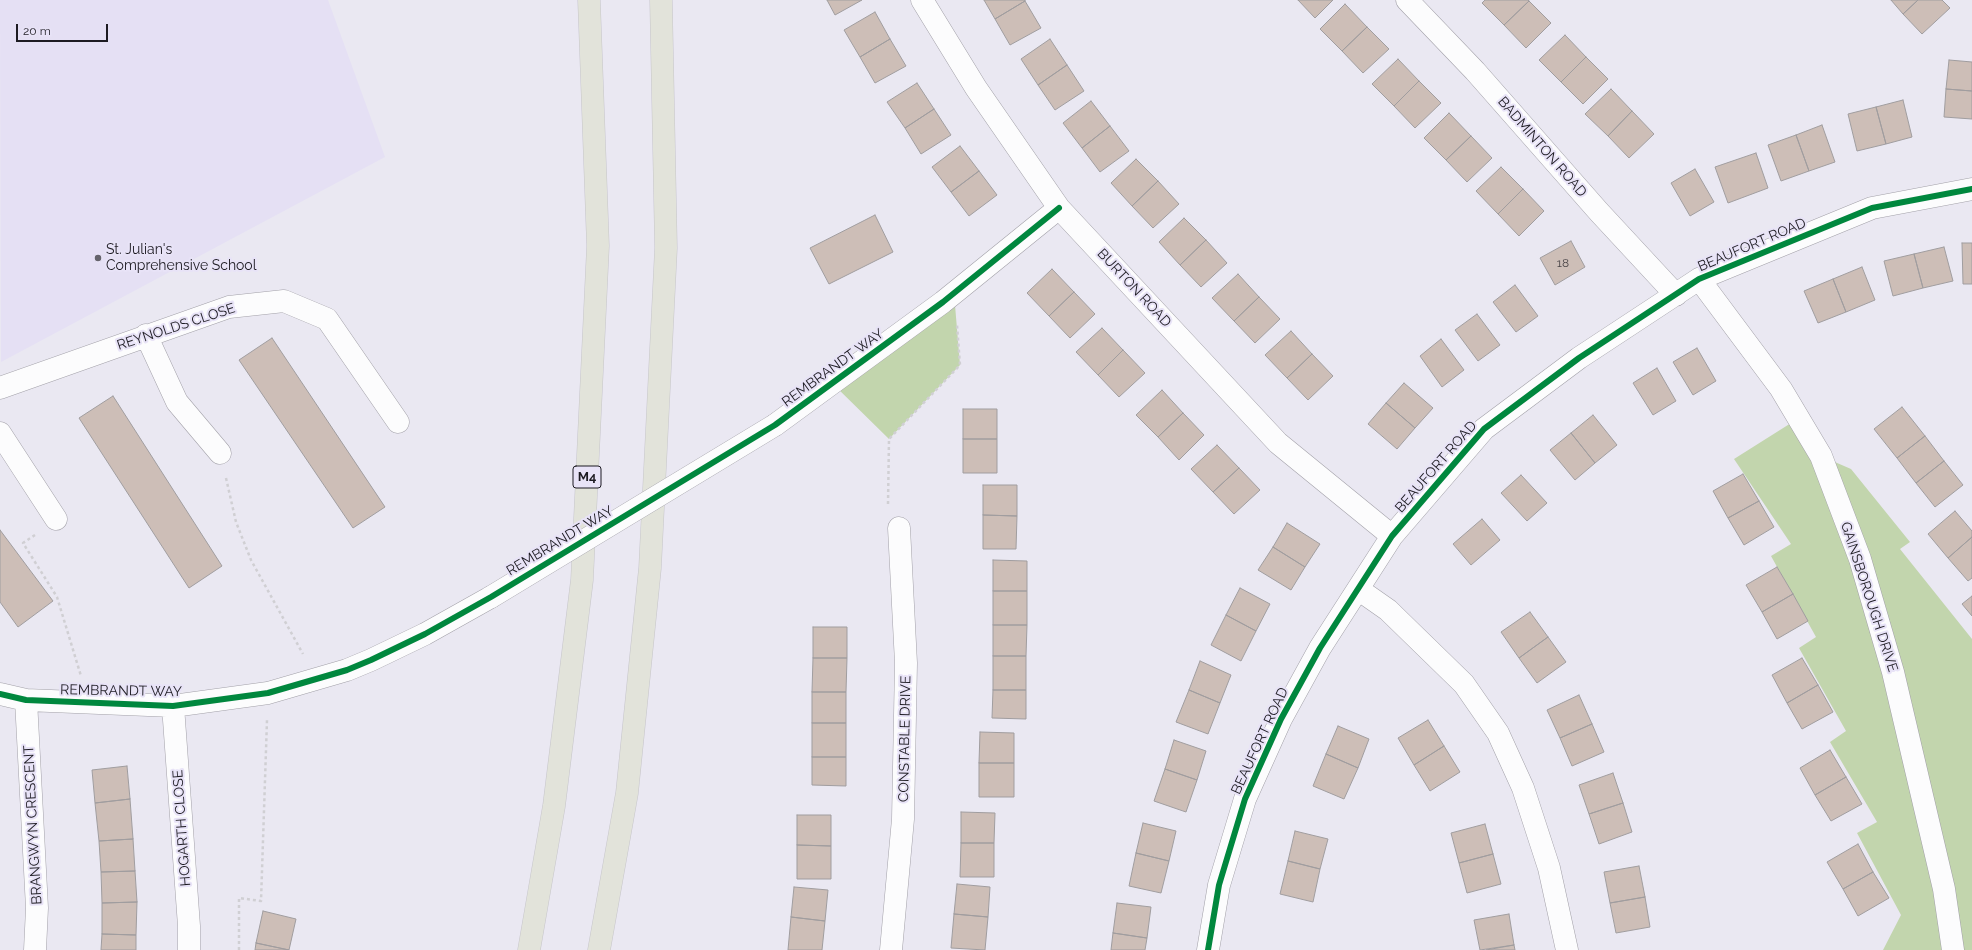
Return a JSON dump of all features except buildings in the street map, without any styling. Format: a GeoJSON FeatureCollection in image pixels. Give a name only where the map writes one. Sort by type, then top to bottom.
{"type":"FeatureCollection","features":[{"type":"Feature","properties":{"kind":"highway","name":"M4"},"geometry":{"type":"LineString","coordinates":[[529,950],[554,806],[582,580],[598,246],[589,0]]}},
{"type":"Feature","properties":{"kind":"highway"},"geometry":{"type":"LineString","coordinates":[[599,950],[627,793],[650,568],[666,248],[661,0]]}},
{"type":"Feature","properties":{"kind":"street","name":"BURTON ROAD"},"geometry":{"type":"LineString","coordinates":[[922,0],[976,88],[1059,208],[1278,443],[1392,536]]}},
{"type":"Feature","properties":{"kind":"street","name":"BADMINTON ROAD"},"geometry":{"type":"LineString","coordinates":[[1407,0],[1476,71],[1594,206],[1676,295]]}},
{"type":"Feature","properties":{"kind":"street","name":"BEAUFORT ROAD"},"geometry":{"type":"LineString","coordinates":[[1208,950],[1219,886],[1245,799],[1281,719],[1320,648],[1392,536],[1484,429],[1579,358],[1699,279],[1872,208],[1972,189]]}},
{"type":"Feature","properties":{"kind":"street","name":"REMBRANDT WAY"},"geometry":{"type":"LineString","coordinates":[[0,694],[26,700],[173,706],[268,693],[316,679],[371,660],[424,634],[491,597],[775,425],[954,293],[1059,208]]}},
{"type":"Feature","properties":{"kind":"street","name":"GAINSBOROUGH DRIVE"},"geometry":{"type":"LineString","coordinates":[[1699,279],[1781,389],[1821,456],[1860,559],[1893,672],[1944,889],[1953,950]]}},
{"type":"Feature","properties":{"kind":"street","name":"REYNOLDS CLOSE"},"geometry":{"type":"LineString","coordinates":[[0,388],[146,335],[229,307],[284,301],[327,319],[398,422]]}},
{"type":"Feature","properties":{"kind":"street"},"geometry":{"type":"LineString","coordinates":[[146,335],[177,402],[220,454]]}},
{"type":"Feature","properties":{"kind":"street"},"geometry":{"type":"LineString","coordinates":[[0,433],[56,519]]}},
{"type":"Feature","properties":{"kind":"street","name":"CONSTABLE DRIVE"},"geometry":{"type":"LineString","coordinates":[[891,950],[903,819],[906,671],[900,528]]}},
{"type":"Feature","properties":{"kind":"street"},"geometry":{"type":"LineString","coordinates":[[1358,589],[1388,610],[1464,684],[1498,733],[1523,788],[1549,868],[1567,950]]}},
{"type":"Feature","properties":{"kind":"street","name":"BRANGWYN CRESCENT"},"geometry":{"type":"LineString","coordinates":[[26,700],[37,908],[35,950]]}},
{"type":"Feature","properties":{"kind":"street","name":"HOGARTH CLOSE"},"geometry":{"type":"LineString","coordinates":[[173,706],[189,926],[188,950]]}},
{"type":"Feature","properties":{"kind":"path"},"geometry":{"type":"LineString","coordinates":[[900,528],[888,515],[889,439],[960,365],[954,293]]}},
{"type":"Feature","properties":{"kind":"path"},"geometry":{"type":"LineString","coordinates":[[220,454],[236,522],[251,560],[316,679]]}},
{"type":"Feature","properties":{"kind":"path"},"geometry":{"type":"LineString","coordinates":[[56,519],[23,543],[57,597],[90,702]]}},
{"type":"Feature","properties":{"kind":"path"},"geometry":{"type":"LineString","coordinates":[[239,950],[239,898],[261,901],[268,693]]}},
{"type":"Feature","properties":{"kind":"shaded area","name":"St. Julian's Comprehensive School"},"geometry":{"type":"Polygon","coordinates":[[[0,0],[328,0],[385,157],[1,362],[0,0]]]}},
{"type":"Feature","properties":{"kind":"green space"},"geometry":{"type":"Polygon","coordinates":[[[954,293],[960,365],[889,439],[833,384],[954,293]]]}},
{"type":"Feature","properties":{"kind":"green space"},"geometry":{"type":"Polygon","coordinates":[[[1799,418],[1821,456],[1851,469],[1910,542],[1900,549],[1972,639],[1972,950],[1883,950],[1901,915],[1857,833],[1877,822],[1830,742],[1846,731],[1799,648],[1816,637],[1771,556],[1791,544],[1734,459],[1799,418]]]}},
{"type":"Feature","properties":{"kind":"cycle path"},"geometry":{"type":"LineString","coordinates":[[1208,950],[1219,885],[1245,799],[1281,719],[1320,648],[1392,536],[1484,429],[1579,358],[1699,279],[1872,208],[1972,189]]}},
{"type":"Feature","properties":{"kind":"cycle path"},"geometry":{"type":"LineString","coordinates":[[0,694],[26,700],[173,706],[268,693],[347,670],[371,660],[425,634],[491,597],[775,425],[943,302],[1059,208]]}},
{"type":"Feature","properties":{"kind":"place","name":"St. Julian's Comprehensive School"},"geometry":{"type":"Point","coordinates":[98,258]}}]}
